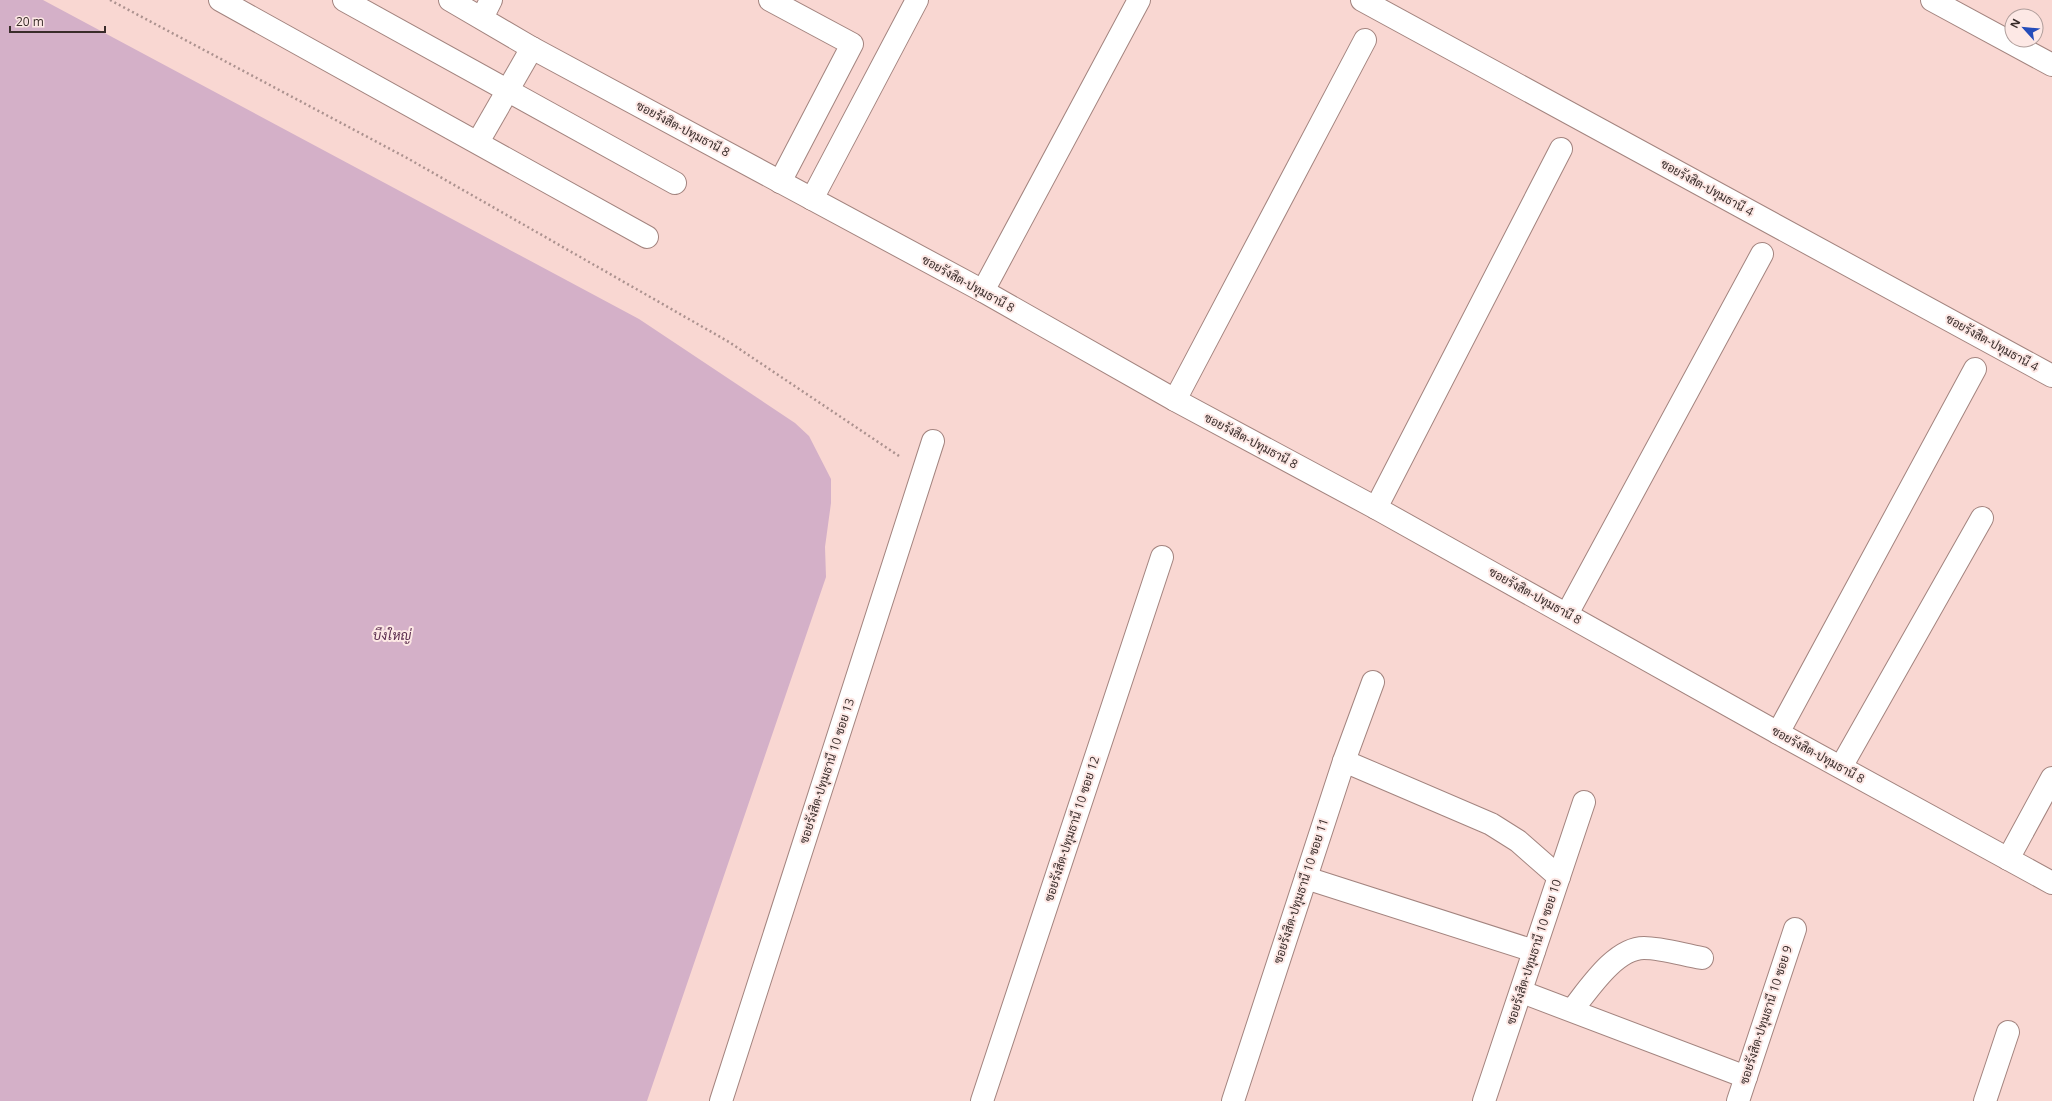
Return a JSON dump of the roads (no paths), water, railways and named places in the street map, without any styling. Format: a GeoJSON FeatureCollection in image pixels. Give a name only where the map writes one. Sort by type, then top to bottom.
{"type":"FeatureCollection","features":[{"type":"Feature","properties":{"kind":"street"},"geometry":{"type":"LineString","coordinates":[[220,0],[647,237]]}},
{"type":"Feature","properties":{"kind":"street"},"geometry":{"type":"LineString","coordinates":[[344,0],[674,183]]}},
{"type":"Feature","properties":{"kind":"street","name":"ซอยรังสิต-ปทุมธานี 8"},"geometry":{"type":"LineString","coordinates":[[450,0],[487,9],[532,48],[983,291],[1175,400],[1376,508],[1778,733],[2052,882]]}},
{"type":"Feature","properties":{"kind":"street"},"geometry":{"type":"LineString","coordinates":[[770,0],[852,44],[780,182]]}},
{"type":"Feature","properties":{"kind":"street"},"geometry":{"type":"LineString","coordinates":[[812,199],[917,0]]}},
{"type":"Feature","properties":{"kind":"street"},"geometry":{"type":"LineString","coordinates":[[983,291],[1139,0]]}},
{"type":"Feature","properties":{"kind":"street","name":"ซอยรังสิต-ปทุมธานี 4"},"geometry":{"type":"LineString","coordinates":[[1362,0],[2052,376]]}},
{"type":"Feature","properties":{"kind":"street"},"geometry":{"type":"LineString","coordinates":[[1932,0],[2052,65]]}},
{"type":"Feature","properties":{"kind":"street"},"geometry":{"type":"LineString","coordinates":[[1175,400],[1365,40]]}},
{"type":"Feature","properties":{"kind":"street"},"geometry":{"type":"LineString","coordinates":[[478,142],[532,48]]}},
{"type":"Feature","properties":{"kind":"street"},"geometry":{"type":"LineString","coordinates":[[1376,508],[1561,149]]}},
{"type":"Feature","properties":{"kind":"street"},"geometry":{"type":"LineString","coordinates":[[1567,614],[1762,254]]}},
{"type":"Feature","properties":{"kind":"street"},"geometry":{"type":"LineString","coordinates":[[1778,733],[1975,369]]}},
{"type":"Feature","properties":{"kind":"street","name":"ซอยรังสิต-ปทุมธานี 10 ซอย 13"},"geometry":{"type":"LineString","coordinates":[[721,1101],[933,441]]}},
{"type":"Feature","properties":{"kind":"street"},"geometry":{"type":"LineString","coordinates":[[1841,767],[1982,518]]}},
{"type":"Feature","properties":{"kind":"street","name":"ซอยรังสิต-ปทุมธานี 10 ซอย 12"},"geometry":{"type":"LineString","coordinates":[[982,1101],[1162,556]]}},
{"type":"Feature","properties":{"kind":"street","name":"ซอยรังสิต-ปทุมธานี 10 ซอย 11"},"geometry":{"type":"LineString","coordinates":[[1233,1101],[1344,761],[1373,682]]}},
{"type":"Feature","properties":{"kind":"street"},"geometry":{"type":"LineString","coordinates":[[1344,761],[1491,824],[1518,841],[1559,877]]}},
{"type":"Feature","properties":{"kind":"street"},"geometry":{"type":"LineString","coordinates":[[2008,859],[2050,785]]}},
{"type":"Feature","properties":{"kind":"street","name":"ซอยรังสิต-ปทุมธานี 10 ซอย 10"},"geometry":{"type":"LineString","coordinates":[[1484,1101],[1522,992],[1534,951],[1584,802]]}},
{"type":"Feature","properties":{"kind":"street"},"geometry":{"type":"LineString","coordinates":[[1306,878],[1534,951]]}},
{"type":"Feature","properties":{"kind":"street","name":"ซอยรังสิต-ปทุมธานี 10 ซอย 9"},"geometry":{"type":"LineString","coordinates":[[1738,1101],[1795,929]]}},
{"type":"Feature","properties":{"kind":"street"},"geometry":{"type":"LineString","coordinates":[[1572,1010],[1604,971],[1627,951],[1644,948],[1702,958]]}},
{"type":"Feature","properties":{"kind":"street"},"geometry":{"type":"LineString","coordinates":[[1522,992],[1746,1077]]}},
{"type":"Feature","properties":{"kind":"street"},"geometry":{"type":"LineString","coordinates":[[1985,1101],[2008,1032]]}},
{"type":"Feature","properties":{"kind":"water","name":"บึงใหญ่"},"geometry":{"type":"Polygon","coordinates":[[[0,0],[43,0],[639,319],[795,423],[809,436],[831,479],[831,503],[825,547],[826,577],[647,1101],[0,1101],[0,0]]]}}]}
